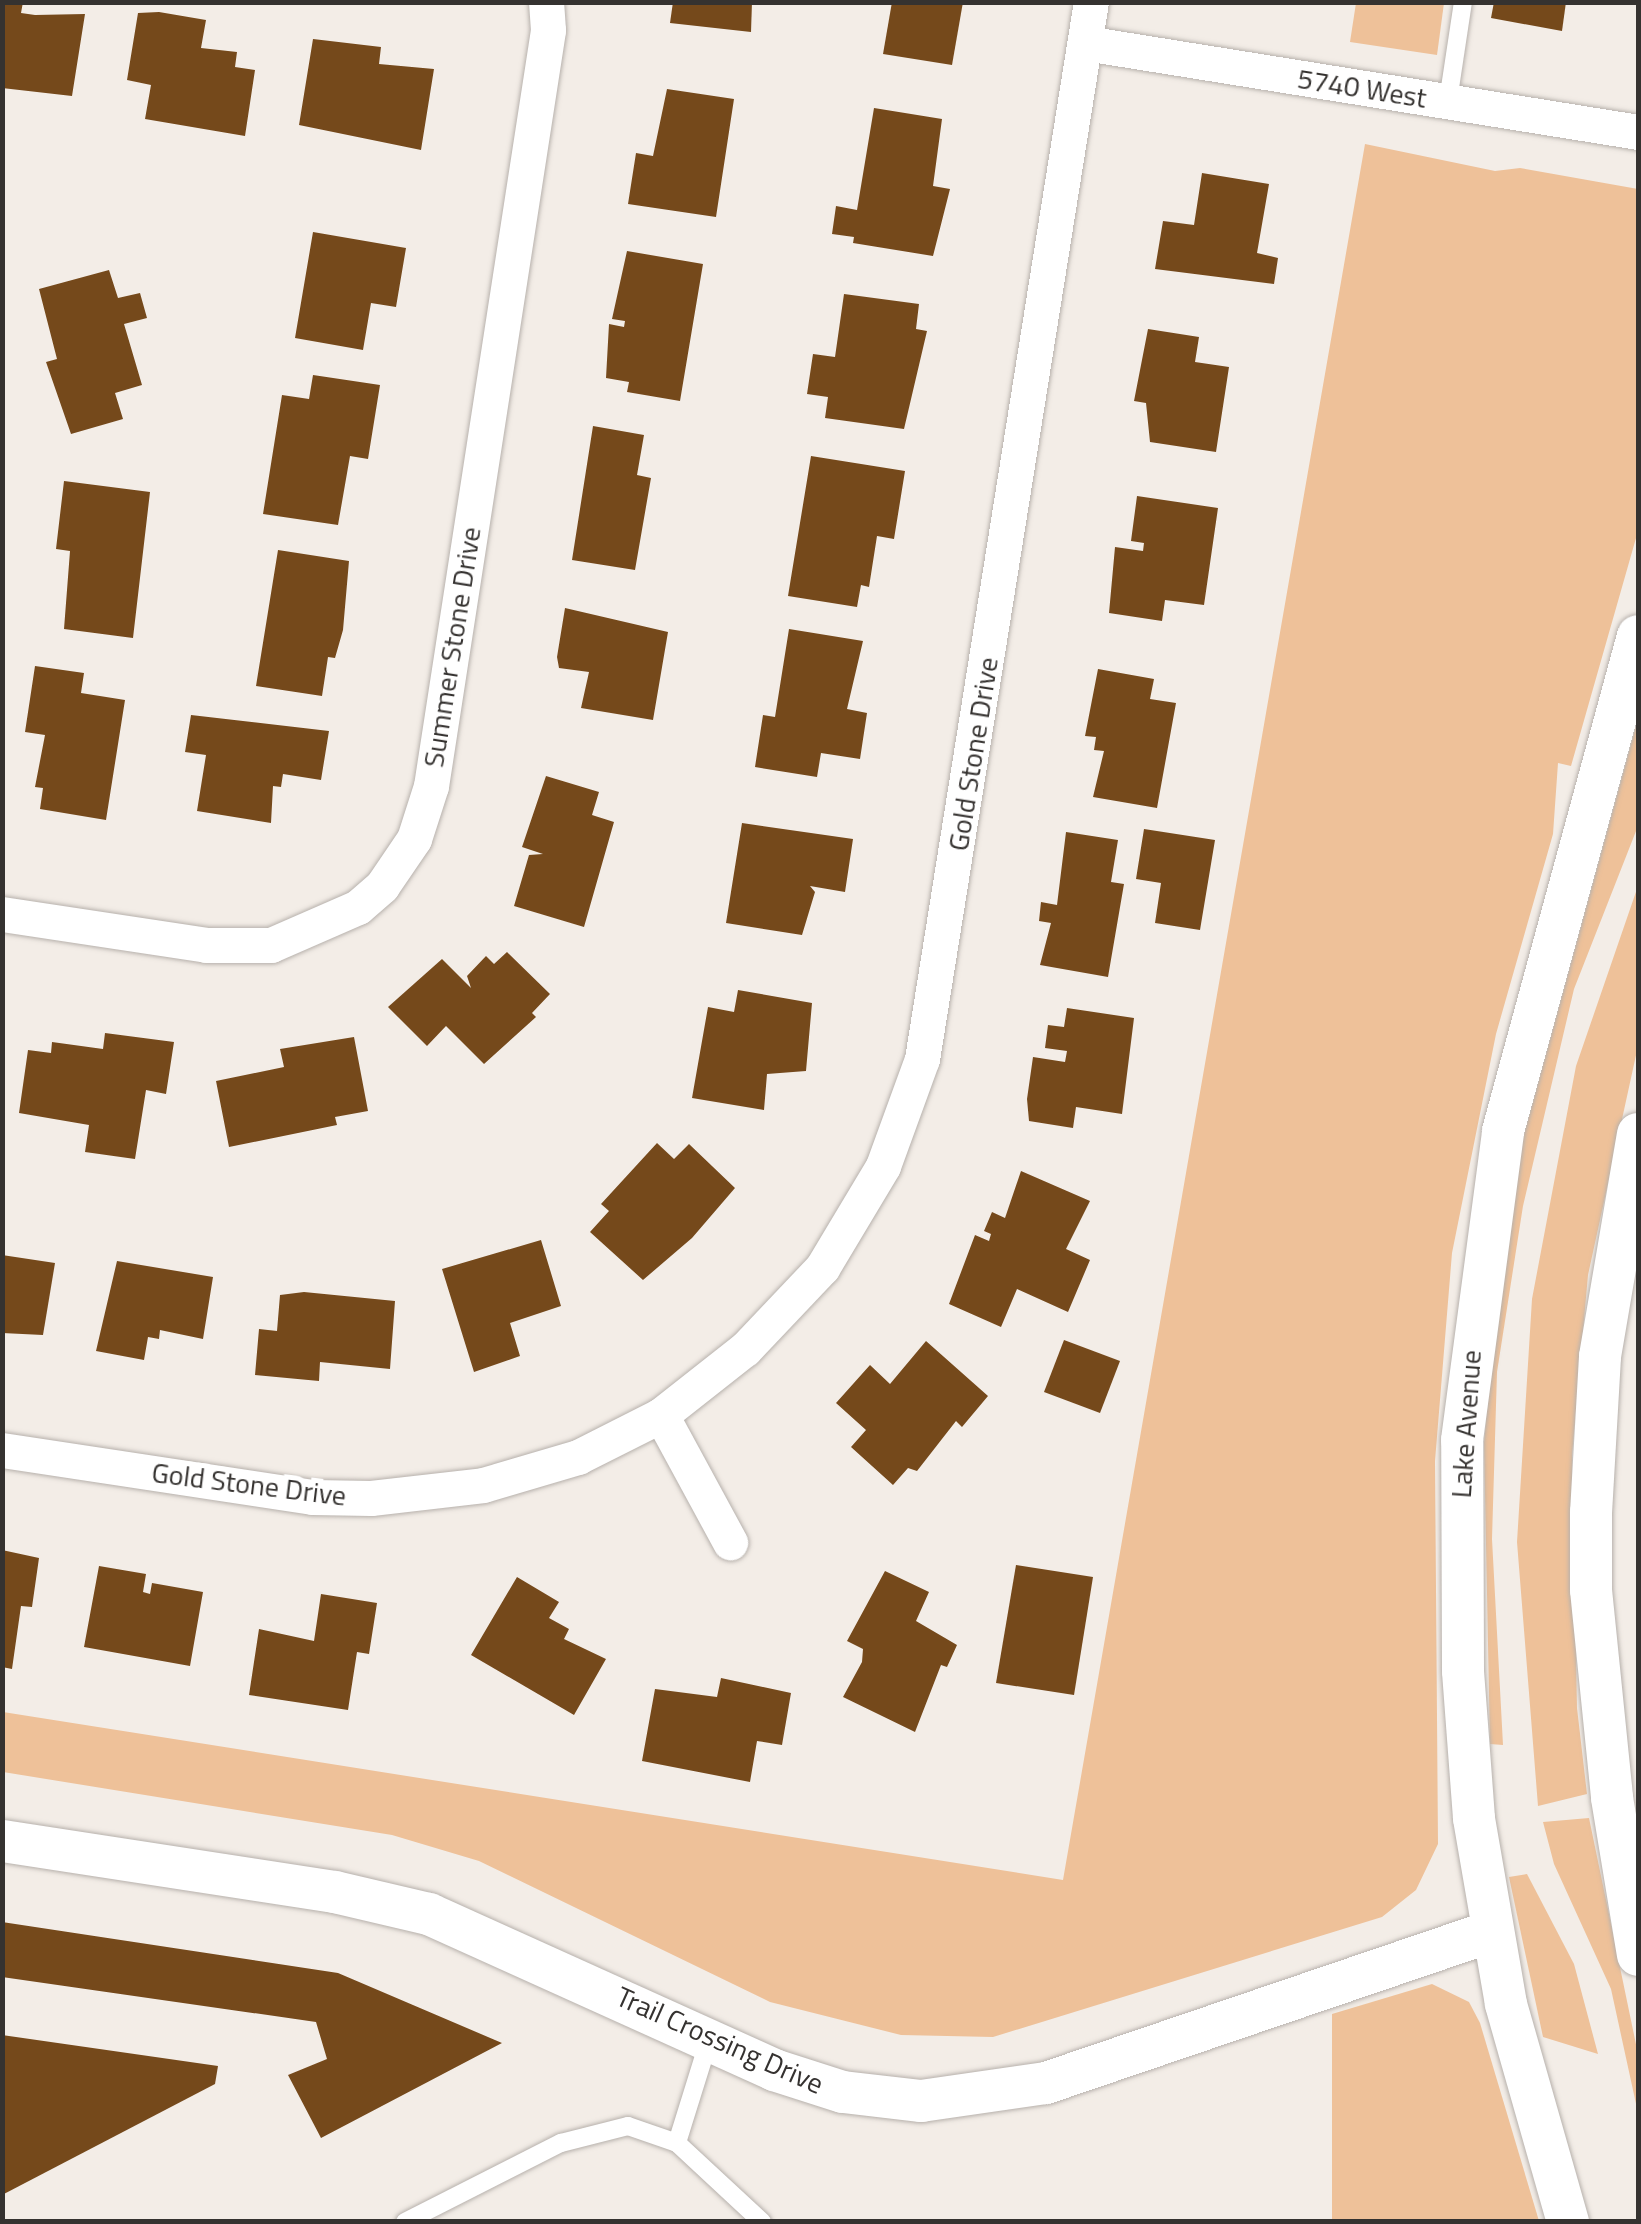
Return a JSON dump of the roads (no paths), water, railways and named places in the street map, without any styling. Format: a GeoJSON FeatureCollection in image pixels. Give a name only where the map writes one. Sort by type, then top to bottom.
{"type":"FeatureCollection","features":[{"type":"Feature","properties":{"kind":"street","name":"Summer Stone Drive"},"geometry":{"type":"LineString","coordinates":[[2,914],[206,945],[270,945],[316,930],[358,907],[406,852],[430,786],[548,30],[546,2]]}},
{"type":"Feature","properties":{"kind":"street","name":"Gold Stone Drive"},"geometry":{"type":"LineString","coordinates":[[2,1450],[254,1490],[371,1498],[531,1472],[621,1438],[661,1415],[745,1349],[822,1268],[883,1166],[905,1115],[934,1002],[1091,2]]}},
{"type":"Feature","properties":{"kind":"street","name":"5740 West"},"geometry":{"type":"LineString","coordinates":[[1085,43],[1638,132]]}},
{"type":"Feature","properties":{"kind":"street","name":"Lake Avenue"},"geometry":{"type":"LineString","coordinates":[[1568,2222],[1525,2080],[1492,1931],[1474,1818],[1463,1671],[1460,1510],[1468,1356],[1518,1068],[1638,636]]}},
{"type":"Feature","properties":{"kind":"street"},"geometry":{"type":"LineString","coordinates":[[1638,1134],[1600,1357],[1591,1551],[1612,1798],[1638,1955]]}},
{"type":"Feature","properties":{"kind":"street"},"geometry":{"type":"LineString","coordinates":[[661,1415],[730,1542]]}},
{"type":"Feature","properties":{"kind":"street","name":"Trail Crossing Drive"},"geometry":{"type":"LineString","coordinates":[[2,1840],[335,1892],[429,1914],[710,2039],[843,2092],[963,2100],[1046,2083],[1492,1931]]}},
{"type":"Feature","properties":{"kind":"lane"},"geometry":{"type":"LineString","coordinates":[[1448,102],[1463,2]]}},
{"type":"Feature","properties":{"kind":"lane"},"geometry":{"type":"LineString","coordinates":[[677,2144],[710,2039]]}},
{"type":"Feature","properties":{"kind":"lane"},"geometry":{"type":"LineString","coordinates":[[405,2222],[561,2143],[628,2126],[677,2144],[762,2222]]}}]}
